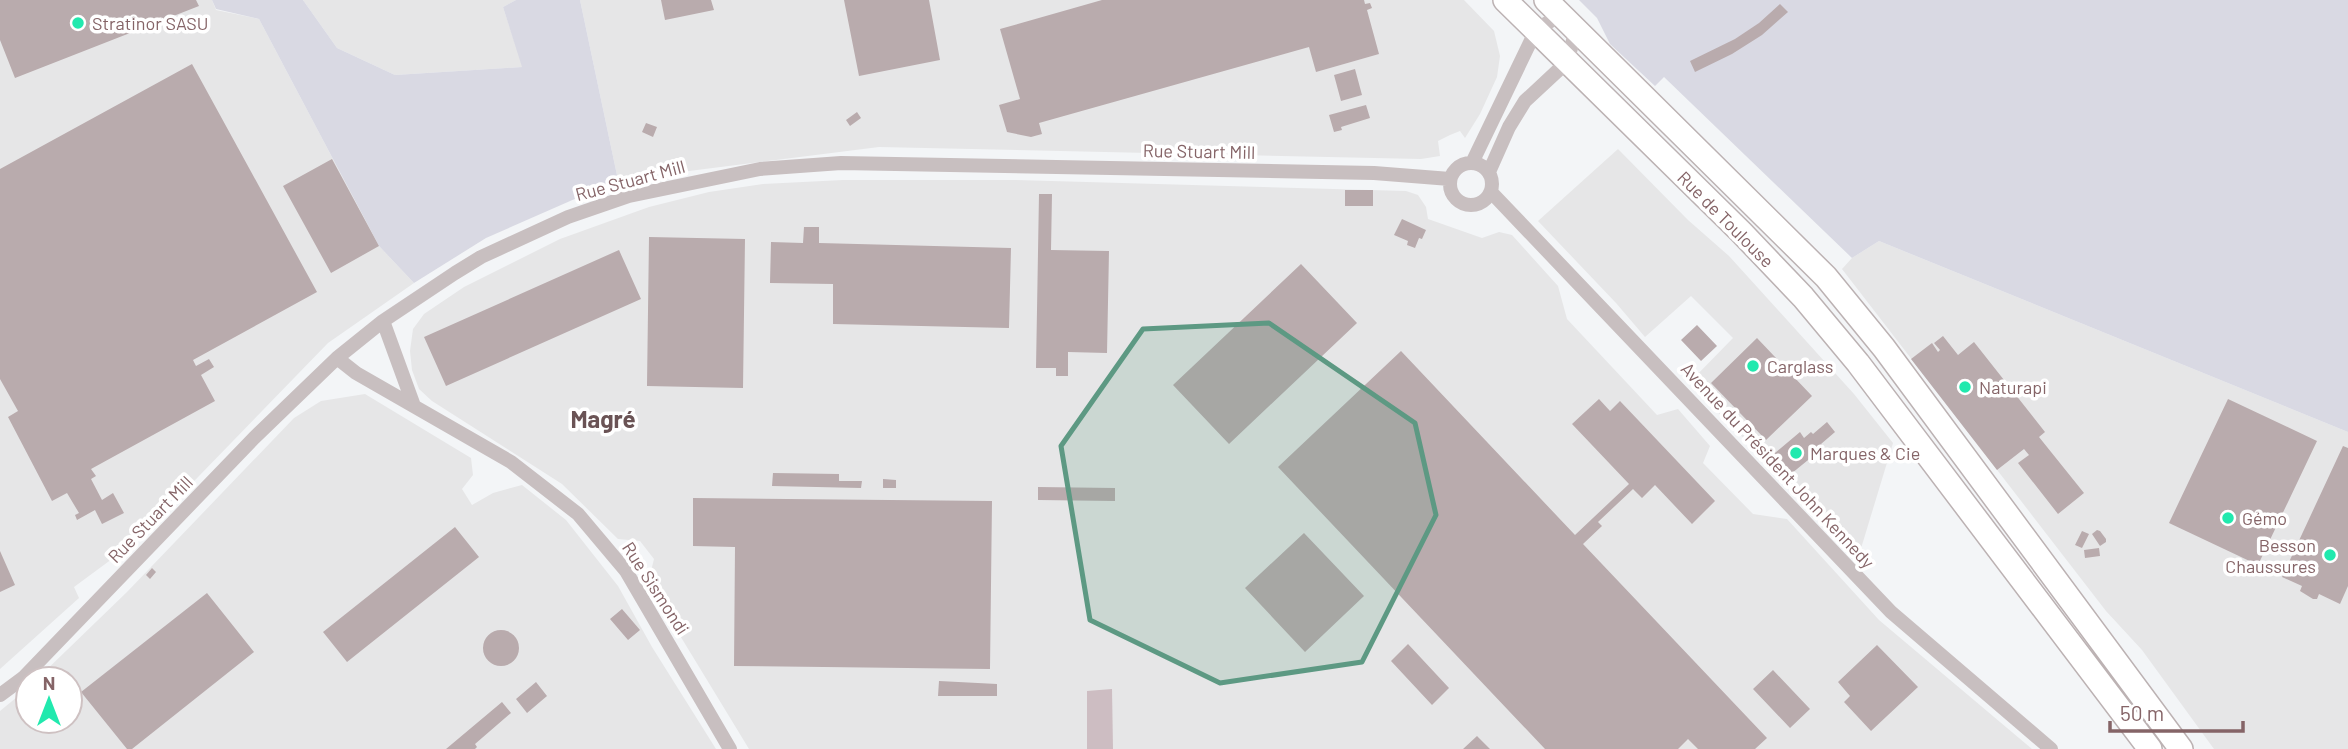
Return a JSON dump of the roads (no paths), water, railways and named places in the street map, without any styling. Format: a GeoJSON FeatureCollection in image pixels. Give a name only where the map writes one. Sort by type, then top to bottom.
{"type":"FeatureCollection","features":[{"type":"Feature","properties":{"kind":"main road","name":"Rue de Toulouse"},"geometry":{"type":"LineString","coordinates":[[1505,0],[1741,232],[1803,297],[1858,363],[2150,749]]}},
{"type":"Feature","properties":{"kind":"main road","name":"Rue de Toulouse"},"geometry":{"type":"LineString","coordinates":[[1561,15],[1826,277],[1884,348],[2181,749]]}},
{"type":"Feature","properties":{"kind":"street"},"geometry":{"type":"LineString","coordinates":[[1472,163],[1536,30],[1561,15],[1567,62],[1525,101],[1509,127],[1489,172]]}},
{"type":"Feature","properties":{"kind":"street","name":"Rue Stuart Mill"},"geometry":{"type":"LineString","coordinates":[[0,695],[33,668],[254,438],[337,358],[383,321],[481,257],[568,217],[650,190],[760,169],[841,163],[1374,173],[1450,179]]}},
{"type":"Feature","properties":{"kind":"street"},"geometry":{"type":"LineString","coordinates":[[1479,164],[1489,172],[1492,179],[1488,198],[1476,205],[1462,204],[1452,194],[1450,179],[1458,167],[1479,164]]}},
{"type":"Feature","properties":{"kind":"street","name":"Avenue du Président John Kennedy"},"geometry":{"type":"LineString","coordinates":[[1491,192],[1891,612],[2051,749]]}},
{"type":"Feature","properties":{"kind":"street"},"geometry":{"type":"LineString","coordinates":[[383,321],[415,406]]}},
{"type":"Feature","properties":{"kind":"street","name":"Rue Sismondi"},"geometry":{"type":"LineString","coordinates":[[337,358],[355,373],[511,462],[578,514],[626,571],[730,749]]}},
{"type":"Feature","properties":{"kind":"street"},"geometry":{"type":"LineString","coordinates":[[1928,456],[1963,455]]}},
{"type":"Feature","properties":{"kind":"place","name":"Stratinor SASU"},"geometry":{"type":"Point","coordinates":[78,23]}},
{"type":"Feature","properties":{"kind":"place","name":"Carglass"},"geometry":{"type":"Point","coordinates":[1753,366]}},
{"type":"Feature","properties":{"kind":"place","name":"Naturapi"},"geometry":{"type":"Point","coordinates":[1965,387]}},
{"type":"Feature","properties":{"kind":"place","name":"Marques & Cie"},"geometry":{"type":"Point","coordinates":[1796,453]}},
{"type":"Feature","properties":{"kind":"place","name":"Gémo"},"geometry":{"type":"Point","coordinates":[2228,518]}},
{"type":"Feature","properties":{"kind":"place","name":"Besson Chaussures"},"geometry":{"type":"Point","coordinates":[2330,555]}},
{"type":"Feature","properties":{"kind":"district","name":"Magré"},"geometry":{"type":"Point","coordinates":[603,418]}}]}
